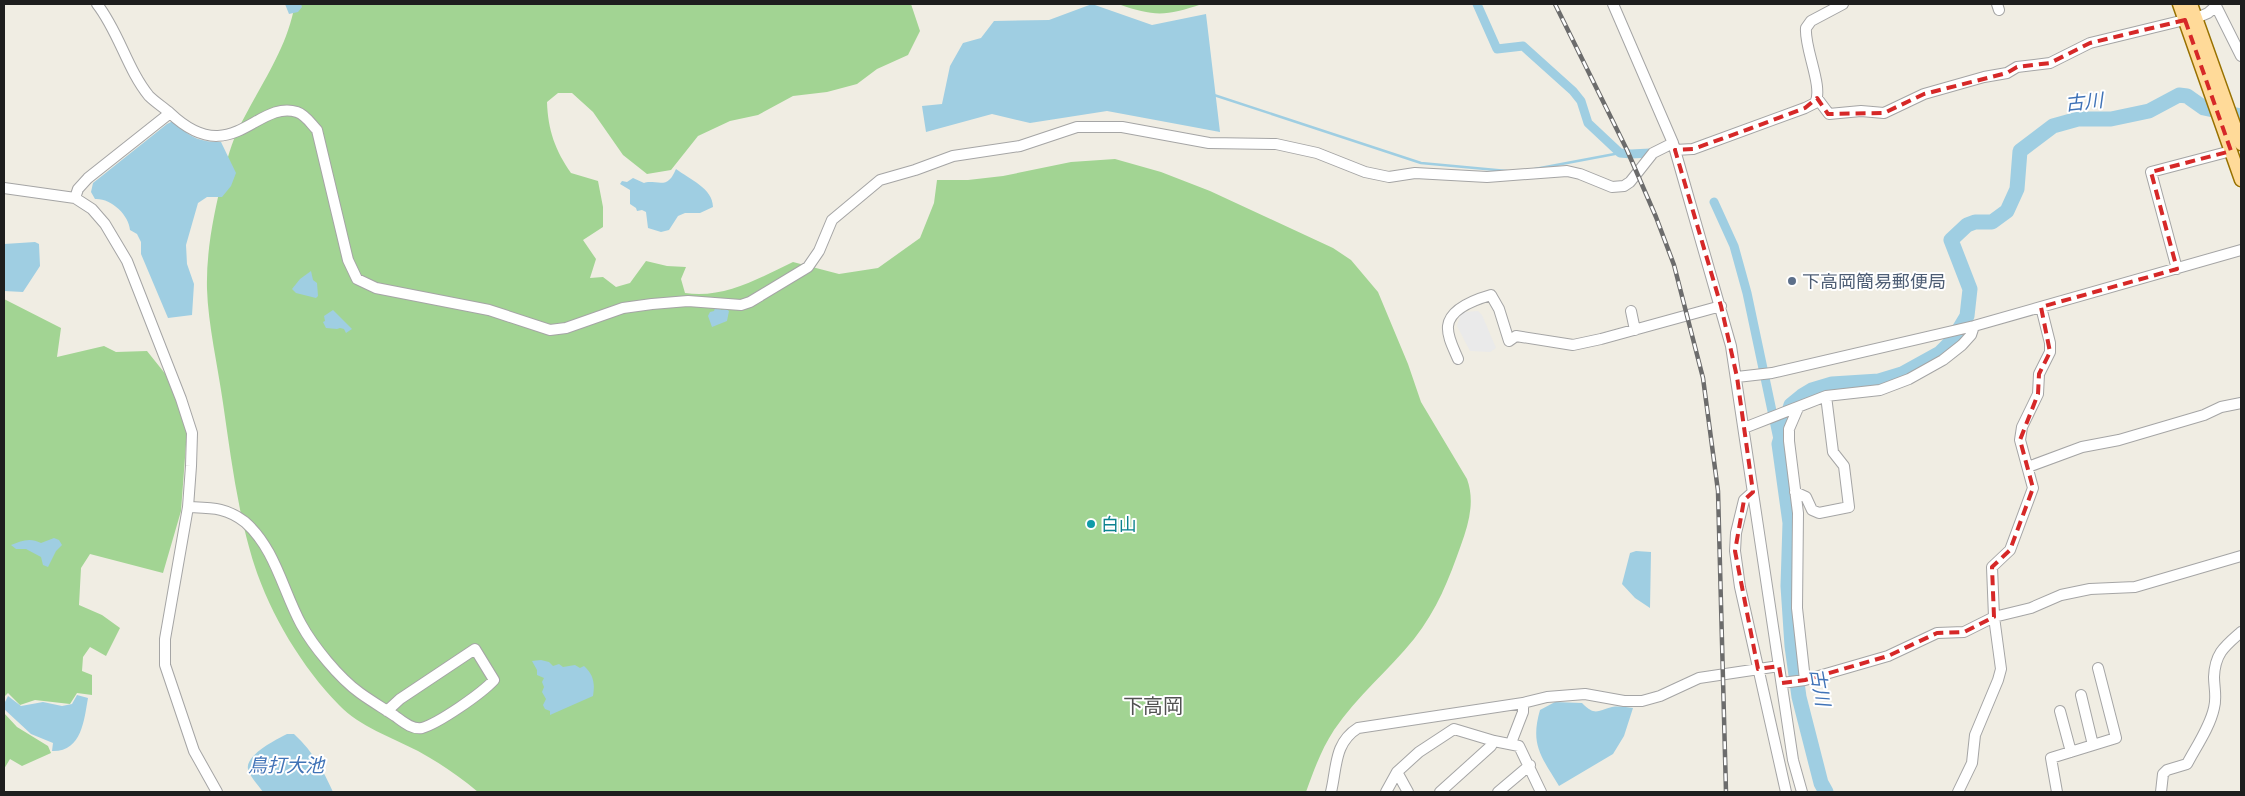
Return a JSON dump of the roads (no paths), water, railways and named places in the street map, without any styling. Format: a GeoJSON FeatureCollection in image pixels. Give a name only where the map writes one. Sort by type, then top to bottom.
{"type":"FeatureCollection","features":[{"type":"Feature","properties":{"kind":"main road"},"geometry":{"type":"LineString","coordinates":[[2179,4],[2190,18],[2234,122],[2241,180]]}},
{"type":"Feature","properties":{"kind":"main road"},"geometry":{"type":"LineString","coordinates":[[2191,4],[2190,18],[2214,103],[2220,120],[2236,148]]}},
{"type":"Feature","properties":{"kind":"street"},"geometry":{"type":"LineString","coordinates":[[97,4],[119,40],[139,82],[150,97],[186,127],[201,133],[233,134],[281,112],[298,112],[307,118],[317,130],[348,260],[357,279],[376,288],[489,310],[550,330],[566,328],[623,308],[688,301],[740,304],[750,302],[808,267],[819,251],[832,220],[880,180],[953,156],[1020,146],[1077,128],[1122,127],[1209,143],[1276,144],[1317,152],[1365,172],[1389,177],[1421,173],[1486,177],[1567,171],[1612,187],[1624,186],[1630,182],[1653,153],[1674,147],[1693,149],[1805,108],[1815,103],[1817,98]]}},
{"type":"Feature","properties":{"kind":"street"},"geometry":{"type":"LineString","coordinates":[[1613,4],[1674,147],[1721,306],[1737,377],[1779,666],[1786,682],[1793,760],[1802,792]]}},
{"type":"Feature","properties":{"kind":"street"},"geometry":{"type":"LineString","coordinates":[[1843,4],[1811,21],[1806,28],[1807,49],[1817,98],[1829,114],[1861,111],[1884,113],[1924,94],[1984,77],[2007,73],[2017,67],[2050,62],[2090,43],[2208,13],[2216,5],[2241,56]]}},
{"type":"Feature","properties":{"kind":"street"},"geometry":{"type":"LineString","coordinates":[[75,198],[78,189],[88,178],[170,113]]}},
{"type":"Feature","properties":{"kind":"street"},"geometry":{"type":"LineString","coordinates":[[2177,268],[2151,172],[2236,148]]}},
{"type":"Feature","properties":{"kind":"street"},"geometry":{"type":"LineString","coordinates":[[4,188],[75,198],[92,209],[105,224],[126,261],[182,399],[192,433],[188,507],[170,601],[165,639],[165,665],[194,751],[217,792]]}},
{"type":"Feature","properties":{"kind":"street"},"geometry":{"type":"LineString","coordinates":[[1737,377],[1772,373],[1941,334],[2241,250]]}},
{"type":"Feature","properties":{"kind":"street"},"geometry":{"type":"LineString","coordinates":[[1458,359],[1450,340],[1448,325],[1454,313],[1475,300],[1491,295],[1500,309],[1509,340],[1516,336],[1573,345],[1721,306]]}},
{"type":"Feature","properties":{"kind":"street"},"geometry":{"type":"LineString","coordinates":[[1958,792],[1972,763],[1975,734],[2001,669],[1994,617],[1992,567],[2010,550],[2033,488],[2020,440],[2022,427],[2038,394],[2039,374],[2050,352],[2050,343],[2042,307]]}},
{"type":"Feature","properties":{"kind":"street"},"geometry":{"type":"LineString","coordinates":[[1631,311],[1635,330]]}},
{"type":"Feature","properties":{"kind":"street"},"geometry":{"type":"LineString","coordinates":[[1744,428],[1826,396],[1880,390],[1909,379],[1943,360],[1962,345],[1971,335],[1972,326]]}},
{"type":"Feature","properties":{"kind":"street"},"geometry":{"type":"LineString","coordinates":[[1795,492],[1806,497],[1812,510],[1819,513],[1849,508],[1844,466],[1833,452],[1826,396]]}},
{"type":"Feature","properties":{"kind":"street"},"geometry":{"type":"LineString","coordinates":[[2028,467],[2082,447],[2119,440],[2204,415],[2221,407],[2241,403]]}},
{"type":"Feature","properties":{"kind":"street"},"geometry":{"type":"LineString","coordinates":[[1797,408],[1789,429],[1789,441],[1798,513],[1797,608],[1804,680]]}},
{"type":"Feature","properties":{"kind":"street"},"geometry":{"type":"LineString","coordinates":[[1754,492],[1744,500],[1736,533],[1735,551],[1740,587],[1786,792]]}},
{"type":"Feature","properties":{"kind":"street"},"geometry":{"type":"LineString","coordinates":[[188,507],[220,508],[244,522],[258,535],[268,551],[302,625],[319,650],[348,683],[387,711],[412,727],[421,728],[463,706],[494,680],[475,649],[408,694],[387,711]]}},
{"type":"Feature","properties":{"kind":"street"},"geometry":{"type":"LineString","coordinates":[[1786,682],[1804,680],[1888,656],[1937,633],[1953,634],[1964,632],[1994,617],[2031,608],[2061,595],[2090,589],[2135,587],[2241,556]]}},
{"type":"Feature","properties":{"kind":"street"},"geometry":{"type":"LineString","coordinates":[[2161,792],[2163,774],[2167,770],[2187,764],[2214,710],[2216,699],[2214,676],[2218,657],[2222,648],[2241,632]]}},
{"type":"Feature","properties":{"kind":"street"},"geometry":{"type":"LineString","coordinates":[[1331,792],[1340,744],[1347,734],[1358,728],[1524,703],[1547,697],[1585,694],[1624,701],[1642,701],[1660,696],[1691,680],[1779,666]]}},
{"type":"Feature","properties":{"kind":"street"},"geometry":{"type":"LineString","coordinates":[[2057,792],[2051,758],[2116,738],[2098,668]]}},
{"type":"Feature","properties":{"kind":"street"},"geometry":{"type":"LineString","coordinates":[[2080,695],[2094,745]]}},
{"type":"Feature","properties":{"kind":"street"},"geometry":{"type":"LineString","coordinates":[[1511,743],[1523,712],[1524,703]]}},
{"type":"Feature","properties":{"kind":"street"},"geometry":{"type":"LineString","coordinates":[[2060,711],[2071,752]]}},
{"type":"Feature","properties":{"kind":"street"},"geometry":{"type":"LineString","coordinates":[[1386,792],[1397,772],[1419,752],[1454,729],[1494,741],[1520,746],[1542,792]]}},
{"type":"Feature","properties":{"kind":"street"},"geometry":{"type":"LineString","coordinates":[[1440,792],[1494,741]]}},
{"type":"Feature","properties":{"kind":"street"},"geometry":{"type":"LineString","coordinates":[[1498,792],[1530,765]]}},
{"type":"Feature","properties":{"kind":"street"},"geometry":{"type":"LineString","coordinates":[[1397,772],[1408,792]]}},
{"type":"Feature","properties":{"kind":"water"},"geometry":{"type":"Polygon","coordinates":[[[285,4],[301,4],[302,7],[298,12],[289,14],[285,4]]]}},
{"type":"Feature","properties":{"kind":"water"},"geometry":{"type":"Polygon","coordinates":[[[1092,4],[1152,25],[1206,14],[1220,132],[1107,111],[1030,123],[992,114],[926,132],[922,106],[942,104],[950,66],[963,43],[981,38],[994,21],[1049,20],[1092,4]]]}},
{"type":"Feature","properties":{"kind":"water"},"geometry":{"type":"Polygon","coordinates":[[[173,121],[184,131],[200,140],[221,142],[236,173],[231,186],[222,197],[207,197],[198,203],[186,245],[187,264],[194,284],[192,315],[168,318],[141,254],[141,242],[137,234],[130,230],[123,213],[118,208],[107,201],[95,199],[91,192],[93,183],[173,121]]]}},
{"type":"Feature","properties":{"kind":"water"},"geometry":{"type":"Polygon","coordinates":[[[676,169],[705,189],[712,200],[713,207],[700,213],[685,213],[678,216],[669,230],[661,232],[648,228],[646,212],[642,210],[637,211],[630,204],[630,190],[620,184],[622,181],[627,182],[633,178],[644,183],[664,183],[671,178],[676,169]]]}},
{"type":"Feature","properties":{"kind":"water"},"geometry":{"type":"Polygon","coordinates":[[[35,242],[39,244],[40,266],[23,292],[4,291],[4,244],[35,242]]]}},
{"type":"Feature","properties":{"kind":"water"},"geometry":{"type":"Polygon","coordinates":[[[311,271],[313,280],[317,283],[318,296],[316,298],[296,293],[292,289],[300,279],[311,271]]]}},
{"type":"Feature","properties":{"kind":"water"},"geometry":{"type":"Polygon","coordinates":[[[717,303],[721,310],[726,309],[729,311],[727,321],[712,327],[708,316],[710,312],[714,311],[717,303]]]}},
{"type":"Feature","properties":{"kind":"water"},"geometry":{"type":"Polygon","coordinates":[[[333,310],[352,329],[346,333],[344,329],[340,328],[326,328],[323,322],[325,321],[324,316],[333,310]]]}},
{"type":"Feature","properties":{"kind":"water"},"geometry":{"type":"Polygon","coordinates":[[[54,538],[59,540],[62,545],[56,551],[48,567],[43,565],[41,557],[26,549],[16,549],[11,545],[29,540],[41,543],[54,538]]]}},
{"type":"Feature","properties":{"kind":"water"},"geometry":{"type":"Polygon","coordinates":[[[1636,551],[1651,552],[1650,608],[1635,598],[1622,584],[1630,553],[1636,551]]]}},
{"type":"Feature","properties":{"kind":"water"},"geometry":{"type":"Polygon","coordinates":[[[541,660],[549,662],[553,666],[559,664],[563,667],[575,665],[580,668],[584,666],[593,680],[593,696],[550,715],[550,711],[545,709],[543,705],[546,699],[542,692],[544,678],[537,675],[537,670],[532,661],[541,660]]]}},
{"type":"Feature","properties":{"kind":"water"},"geometry":{"type":"Polygon","coordinates":[[[77,695],[88,698],[83,725],[76,740],[62,750],[52,751],[53,743],[31,734],[4,709],[8,696],[21,706],[43,702],[62,706],[72,704],[77,695]]]}},
{"type":"Feature","properties":{"kind":"water"},"geometry":{"type":"Polygon","coordinates":[[[1555,702],[1582,703],[1593,711],[1615,707],[1633,708],[1624,736],[1613,754],[1559,786],[1542,758],[1536,732],[1540,710],[1555,702]]]}},
{"type":"Feature","properties":{"kind":"water","name":"鳥打大池"},"geometry":{"type":"Polygon","coordinates":[[[287,734],[294,734],[312,754],[333,792],[263,792],[251,775],[248,764],[256,753],[287,734]]]}},
{"type":"Feature","properties":{"kind":"waterway"},"geometry":{"type":"LineString","coordinates":[[1477,4],[1497,49],[1523,46],[1573,91],[1581,101],[1588,123],[1620,153],[1650,153]]}},
{"type":"Feature","properties":{"kind":"waterway"},"geometry":{"type":"LineString","coordinates":[[1214,95],[1421,163],[1507,171]]}},
{"type":"Feature","properties":{"kind":"waterway","name":"古川"},"geometry":{"type":"LineString","coordinates":[[1826,792],[1821,783],[1799,697],[1792,646],[1788,586],[1790,523],[1779,444],[1791,405],[1812,390],[1832,384],[1879,381],[1902,374],[1940,353],[1952,341],[1967,316],[1970,289],[1951,240],[1967,225],[1975,222],[1992,222],[2007,211],[2017,189],[2020,151],[2053,126],[2078,119],[2111,119],[2149,111],[2179,95],[2187,96],[2204,108],[2241,116]]}},
{"type":"Feature","properties":{"kind":"waterway"},"geometry":{"type":"LineString","coordinates":[[1535,169],[1620,153]]}},
{"type":"Feature","properties":{"kind":"waterway"},"geometry":{"type":"LineString","coordinates":[[1714,202],[1734,246],[1747,293],[1779,444]]}},
{"type":"Feature","properties":{"kind":"railway"},"geometry":{"type":"LineString","coordinates":[[1555,4],[1627,150],[1656,217],[1674,265],[1703,378],[1718,491],[1726,792]]}},
{"type":"Feature","properties":{"kind":"place","name":"下高岡簡易郵便局"},"geometry":{"type":"Point","coordinates":[1792,281]}},
{"type":"Feature","properties":{"kind":"place","name":"白山"},"geometry":{"type":"Point","coordinates":[1091,524]}},
{"type":"Feature","properties":{"kind":"district","name":"下高岡"},"geometry":{"type":"Point","coordinates":[1153,706]}}]}
